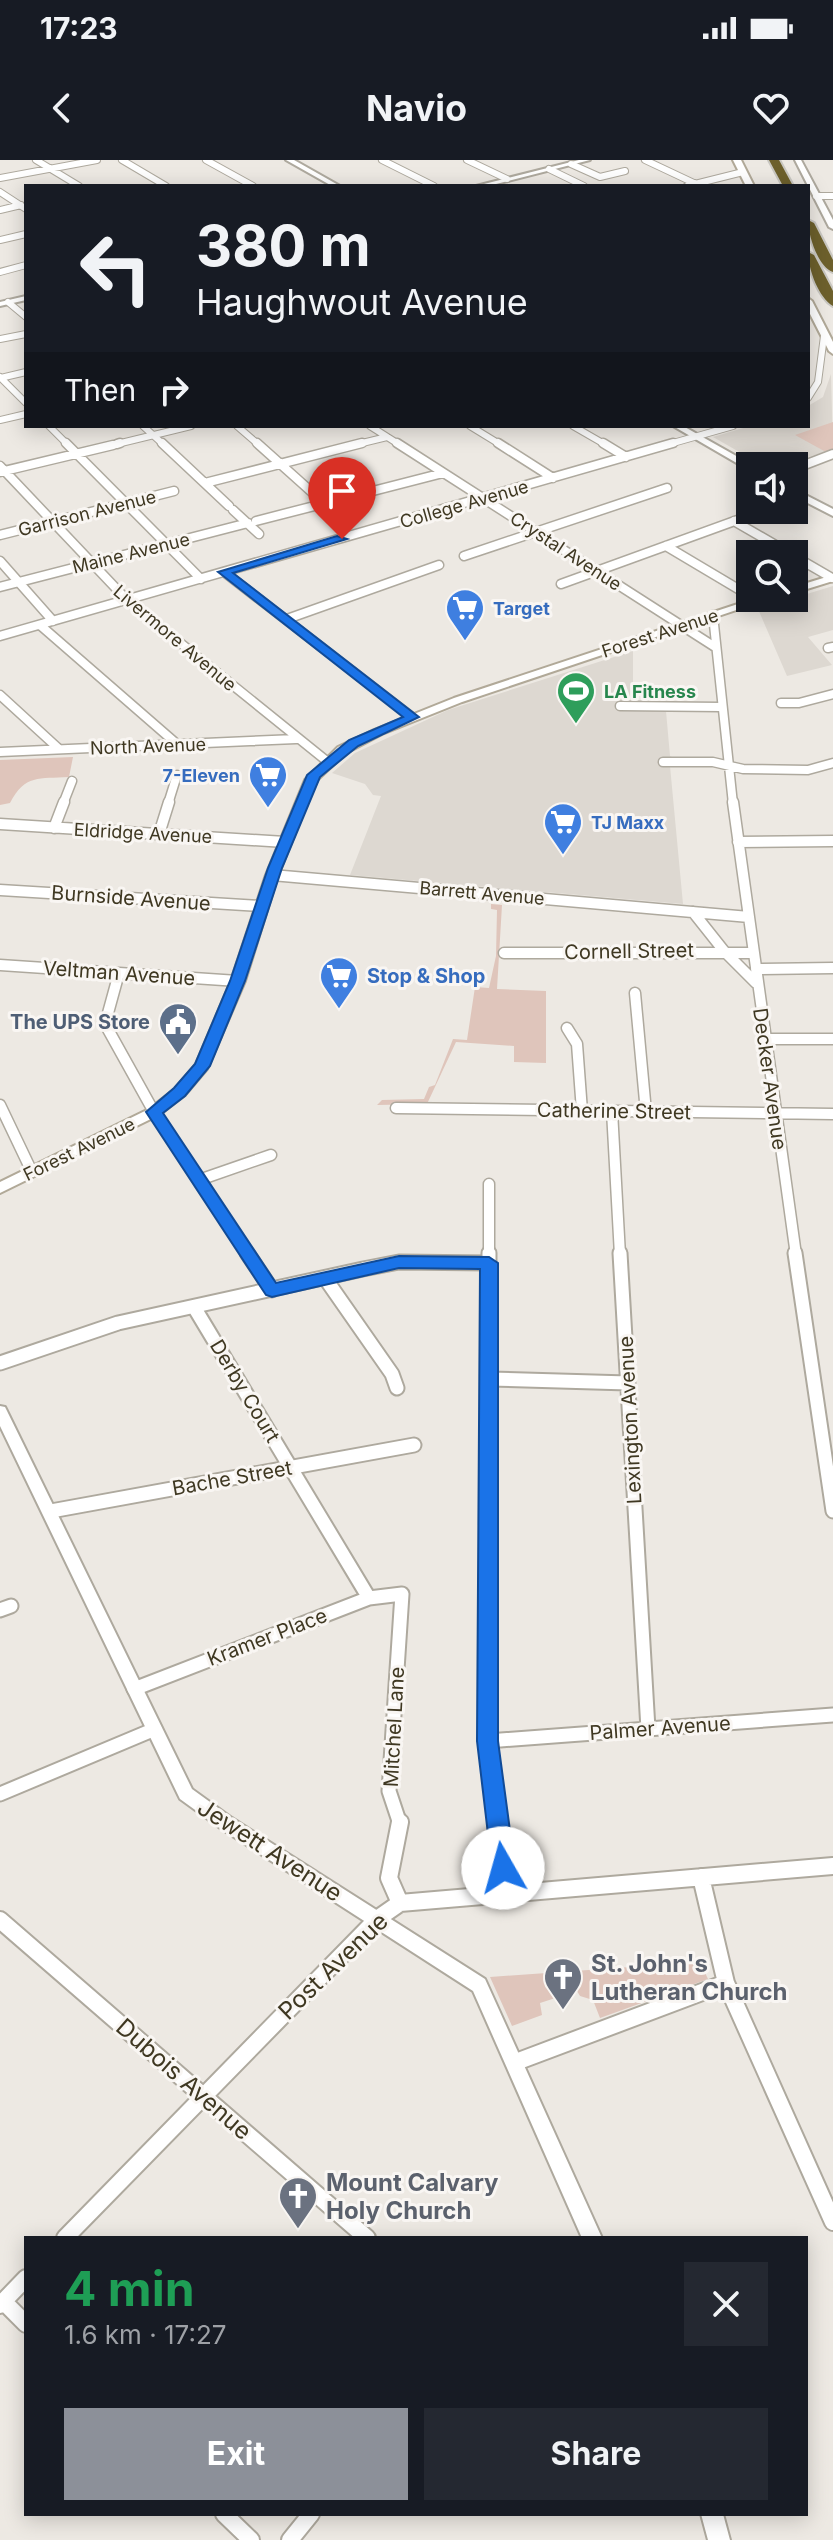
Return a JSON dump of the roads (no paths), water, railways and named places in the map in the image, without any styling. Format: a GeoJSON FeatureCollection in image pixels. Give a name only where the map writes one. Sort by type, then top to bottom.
{"type":"FeatureCollection","features":[{"type":"Feature","properties":{"kind":"highway"},"geometry":{"type":"LineString","coordinates":[[774,160],[787,184]]}},
{"type":"Feature","properties":{"kind":"highway"},"geometry":{"type":"LineString","coordinates":[[810,227],[833,270]]}},
{"type":"Feature","properties":{"kind":"highway"},"geometry":{"type":"LineString","coordinates":[[810,259],[833,302]]}},
{"type":"Feature","properties":{"kind":"main road"},"geometry":{"type":"LineString","coordinates":[[737,160],[749,184]]}},
{"type":"Feature","properties":{"kind":"main road"},"geometry":{"type":"LineString","coordinates":[[810,307],[833,351]]}},
{"type":"Feature","properties":{"kind":"main road"},"geometry":{"type":"LineString","coordinates":[[808,586],[833,578]]}},
{"type":"Feature","properties":{"kind":"main road","name":"Forest Avenue"},"geometry":{"type":"LineString","coordinates":[[0,1188],[154,1112],[180,1092],[202,1066],[238,981],[285,842],[314,775],[328,762],[353,743],[412,717],[736,606]]}},
{"type":"Feature","properties":{"kind":"street"},"geometry":{"type":"LineString","coordinates":[[36,160],[76,184]]}},
{"type":"Feature","properties":{"kind":"street"},"geometry":{"type":"LineString","coordinates":[[0,178],[97,160]]}},
{"type":"Feature","properties":{"kind":"street"},"geometry":{"type":"LineString","coordinates":[[122,160],[163,184]]}},
{"type":"Feature","properties":{"kind":"street"},"geometry":{"type":"LineString","coordinates":[[206,160],[249,184]]}},
{"type":"Feature","properties":{"kind":"street"},"geometry":{"type":"LineString","coordinates":[[289,160],[333,184]]}},
{"type":"Feature","properties":{"kind":"street"},"geometry":{"type":"LineString","coordinates":[[382,160],[430,184]]}},
{"type":"Feature","properties":{"kind":"street"},"geometry":{"type":"LineString","coordinates":[[467,160],[502,182],[587,160]]}},
{"type":"Feature","properties":{"kind":"street"},"geometry":{"type":"LineString","coordinates":[[558,160],[600,177],[625,171]]}},
{"type":"Feature","properties":{"kind":"street"},"geometry":{"type":"LineString","coordinates":[[645,160],[696,184],[743,172]]}},
{"type":"Feature","properties":{"kind":"street"},"geometry":{"type":"LineString","coordinates":[[798,160],[833,227]]}},
{"type":"Feature","properties":{"kind":"street"},"geometry":{"type":"LineString","coordinates":[[549,169],[580,184]]}},
{"type":"Feature","properties":{"kind":"street"},"geometry":{"type":"LineString","coordinates":[[0,192],[23,207]]}},
{"type":"Feature","properties":{"kind":"street"},"geometry":{"type":"LineString","coordinates":[[816,196],[833,196]]}},
{"type":"Feature","properties":{"kind":"street"},"geometry":{"type":"LineString","coordinates":[[0,210],[23,207]]}},
{"type":"Feature","properties":{"kind":"street"},"geometry":{"type":"LineString","coordinates":[[0,240],[24,234]]}},
{"type":"Feature","properties":{"kind":"street"},"geometry":{"type":"LineString","coordinates":[[0,272],[24,266]]}},
{"type":"Feature","properties":{"kind":"street"},"geometry":{"type":"LineString","coordinates":[[4,303],[24,298]]}},
{"type":"Feature","properties":{"kind":"street"},"geometry":{"type":"LineString","coordinates":[[4,303],[24,316]]}},
{"type":"Feature","properties":{"kind":"street"},"geometry":{"type":"LineString","coordinates":[[0,339],[24,334]]}},
{"type":"Feature","properties":{"kind":"street"},"geometry":{"type":"LineString","coordinates":[[810,395],[818,382],[824,336]]}},
{"type":"Feature","properties":{"kind":"street"},"geometry":{"type":"LineString","coordinates":[[810,364],[833,357]]}},
{"type":"Feature","properties":{"kind":"street"},"geometry":{"type":"LineString","coordinates":[[0,378],[24,372]]}},
{"type":"Feature","properties":{"kind":"street"},"geometry":{"type":"LineString","coordinates":[[0,378],[24,401]]}},
{"type":"Feature","properties":{"kind":"street"},"geometry":{"type":"LineString","coordinates":[[0,420],[24,414]]}},
{"type":"Feature","properties":{"kind":"street"},"geometry":{"type":"LineString","coordinates":[[51,428],[201,579]]}},
{"type":"Feature","properties":{"kind":"street"},"geometry":{"type":"LineString","coordinates":[[145,428],[231,508],[252,522],[259,534]]}},
{"type":"Feature","properties":{"kind":"street"},"geometry":{"type":"LineString","coordinates":[[1,469],[183,428]]}},
{"type":"Feature","properties":{"kind":"street"},"geometry":{"type":"LineString","coordinates":[[239,428],[324,503]]}},
{"type":"Feature","properties":{"kind":"street","name":"Crystal Avenue"},"geometry":{"type":"LineString","coordinates":[[373,428],[681,626]]}},
{"type":"Feature","properties":{"kind":"street"},"geometry":{"type":"LineString","coordinates":[[473,428],[553,478]]}},
{"type":"Feature","properties":{"kind":"street"},"geometry":{"type":"LineString","coordinates":[[576,428],[626,457]]}},
{"type":"Feature","properties":{"kind":"street"},"geometry":{"type":"LineString","coordinates":[[681,428],[736,459]]}},
{"type":"Feature","properties":{"kind":"street","name":"College Avenue"},"geometry":{"type":"LineString","coordinates":[[0,636],[726,428]]}},
{"type":"Feature","properties":{"kind":"street"},"geometry":{"type":"LineString","coordinates":[[205,483],[387,437]]}},
{"type":"Feature","properties":{"kind":"street"},"geometry":{"type":"LineString","coordinates":[[808,464],[833,454]]}},
{"type":"Feature","properties":{"kind":"street","name":"Livermore Avenue"},"geometry":{"type":"LineString","coordinates":[[1,469],[127,600],[328,762]]}},
{"type":"Feature","properties":{"kind":"street","name":"Maine Avenue"},"geometry":{"type":"LineString","coordinates":[[0,587],[443,473]]}},
{"type":"Feature","properties":{"kind":"street"},"geometry":{"type":"LineString","coordinates":[[464,556],[667,488]]}},
{"type":"Feature","properties":{"kind":"street","name":"Garrison Avenue"},"geometry":{"type":"LineString","coordinates":[[0,535],[174,491]]}},
{"type":"Feature","properties":{"kind":"street"},"geometry":{"type":"LineString","coordinates":[[808,501],[833,513]]}},
{"type":"Feature","properties":{"kind":"street"},"geometry":{"type":"LineString","coordinates":[[561,584],[734,521],[766,540]]}},
{"type":"Feature","properties":{"kind":"street"},"geometry":{"type":"LineString","coordinates":[[666,546],[736,586]]}},
{"type":"Feature","properties":{"kind":"street"},"geometry":{"type":"LineString","coordinates":[[0,561],[53,621]]}},
{"type":"Feature","properties":{"kind":"street"},"geometry":{"type":"LineString","coordinates":[[808,564],[833,578]]}},
{"type":"Feature","properties":{"kind":"street"},"geometry":{"type":"LineString","coordinates":[[287,619],[439,565]]}},
{"type":"Feature","properties":{"kind":"street"},"geometry":{"type":"LineString","coordinates":[[224,572],[412,717]]}},
{"type":"Feature","properties":{"kind":"street","name":"Decker Avenue"},"geometry":{"type":"LineString","coordinates":[[713,615],[721,707],[756,983],[833,1511]]}},
{"type":"Feature","properties":{"kind":"street"},"geometry":{"type":"LineString","coordinates":[[40,625],[178,745]]}},
{"type":"Feature","properties":{"kind":"street"},"geometry":{"type":"LineString","coordinates":[[681,626],[715,647]]}},
{"type":"Feature","properties":{"kind":"street"},"geometry":{"type":"LineString","coordinates":[[781,703],[799,703],[833,694]]}},
{"type":"Feature","properties":{"kind":"street"},"geometry":{"type":"LineString","coordinates":[[0,695],[59,749]]}},
{"type":"Feature","properties":{"kind":"street"},"geometry":{"type":"LineString","coordinates":[[620,706],[721,707]]}},
{"type":"Feature","properties":{"kind":"street","name":"North Avenue"},"geometry":{"type":"LineString","coordinates":[[0,752],[296,739]]}},
{"type":"Feature","properties":{"kind":"street"},"geometry":{"type":"LineString","coordinates":[[663,762],[713,762],[743,769],[808,770],[833,763]]}},
{"type":"Feature","properties":{"kind":"street"},"geometry":{"type":"LineString","coordinates":[[159,834],[177,775]]}},
{"type":"Feature","properties":{"kind":"street"},"geometry":{"type":"LineString","coordinates":[[54,828],[72,781]]}},
{"type":"Feature","properties":{"kind":"street","name":"Eldridge Avenue"},"geometry":{"type":"LineString","coordinates":[[0,824],[285,842]]}},
{"type":"Feature","properties":{"kind":"street"},"geometry":{"type":"LineString","coordinates":[[738,842],[833,841]]}},
{"type":"Feature","properties":{"kind":"street","name":"Barrett Avenue"},"geometry":{"type":"LineString","coordinates":[[272,875],[749,917]]}},
{"type":"Feature","properties":{"kind":"street","name":"Burnside Avenue"},"geometry":{"type":"LineString","coordinates":[[0,890],[261,906]]}},
{"type":"Feature","properties":{"kind":"street"},"geometry":{"type":"LineString","coordinates":[[693,912],[724,951],[756,983]]}},
{"type":"Feature","properties":{"kind":"street","name":"Cornell Street"},"geometry":{"type":"LineString","coordinates":[[504,953],[754,953]]}},
{"type":"Feature","properties":{"kind":"street","name":"Veltman Avenue"},"geometry":{"type":"LineString","coordinates":[[0,965],[238,981]]}},
{"type":"Feature","properties":{"kind":"street"},"geometry":{"type":"LineString","coordinates":[[756,969],[833,968]]}},
{"type":"Feature","properties":{"kind":"street"},"geometry":{"type":"LineString","coordinates":[[119,973],[105,1024],[154,1112],[272,1290]]}},
{"type":"Feature","properties":{"kind":"street"},"geometry":{"type":"LineString","coordinates":[[635,993],[646,1112]]}},
{"type":"Feature","properties":{"kind":"street"},"geometry":{"type":"LineString","coordinates":[[567,1028],[577,1044],[582,1111]]}},
{"type":"Feature","properties":{"kind":"street"},"geometry":{"type":"LineString","coordinates":[[764,1039],[833,1039]]}},
{"type":"Feature","properties":{"kind":"street"},"geometry":{"type":"LineString","coordinates":[[0,1105],[32,1172]]}},
{"type":"Feature","properties":{"kind":"street","name":"Catherine Street"},"geometry":{"type":"LineString","coordinates":[[396,1108],[833,1114]]}},
{"type":"Feature","properties":{"kind":"street","name":"Lexington Avenue"},"geometry":{"type":"LineString","coordinates":[[612,1111],[648,1729]]}},
{"type":"Feature","properties":{"kind":"street"},"geometry":{"type":"LineString","coordinates":[[199,1180],[271,1155]]}},
{"type":"Feature","properties":{"kind":"street"},"geometry":{"type":"LineString","coordinates":[[489,1184],[488,1741],[506,1892]]}},
{"type":"Feature","properties":{"kind":"street"},"geometry":{"type":"LineString","coordinates":[[0,1363],[118,1323],[399,1262],[489,1263]]}},
{"type":"Feature","properties":{"kind":"street"},"geometry":{"type":"LineString","coordinates":[[325,1278],[392,1374],[397,1388]]}},
{"type":"Feature","properties":{"kind":"street","name":"Derby Court"},"geometry":{"type":"LineString","coordinates":[[194,1307],[369,1598]]}},
{"type":"Feature","properties":{"kind":"street"},"geometry":{"type":"LineString","coordinates":[[490,1379],[628,1383]]}},
{"type":"Feature","properties":{"kind":"street","name":"Jewett Avenue"},"geometry":{"type":"LineString","coordinates":[[0,1411],[51,1511],[134,1689],[191,1799],[479,1985],[591,2236]]}},
{"type":"Feature","properties":{"kind":"street","name":"Bache Street"},"geometry":{"type":"LineString","coordinates":[[51,1511],[414,1445]]}},
{"type":"Feature","properties":{"kind":"street","name":"Kramer Place"},"geometry":{"type":"LineString","coordinates":[[134,1689],[369,1598],[402,1594]]}},
{"type":"Feature","properties":{"kind":"street","name":"Mitchel Lane"},"geometry":{"type":"LineString","coordinates":[[400,1903],[389,1878],[401,1826],[389,1791],[402,1594]]}},
{"type":"Feature","properties":{"kind":"street","name":"Palmer Avenue"},"geometry":{"type":"LineString","coordinates":[[488,1741],[833,1715]]}},
{"type":"Feature","properties":{"kind":"street"},"geometry":{"type":"LineString","coordinates":[[0,1794],[155,1729]]}},
{"type":"Feature","properties":{"kind":"street","name":"Post Avenue"},"geometry":{"type":"LineString","coordinates":[[67,2236],[377,1919],[400,1903],[833,1866]]}},
{"type":"Feature","properties":{"kind":"street"},"geometry":{"type":"LineString","coordinates":[[701,1877],[726,1983],[833,2222]]}},
{"type":"Feature","properties":{"kind":"street","name":"Dubois Avenue"},"geometry":{"type":"LineString","coordinates":[[0,1920],[365,2236]]}},
{"type":"Feature","properties":{"kind":"street"},"geometry":{"type":"LineString","coordinates":[[516,2062],[726,1983]]}},
{"type":"Feature","properties":{"kind":"street"},"geometry":{"type":"LineString","coordinates":[[24,2280],[2,2303],[24,2322]]}},
{"type":"Feature","properties":{"kind":"street"},"geometry":{"type":"LineString","coordinates":[[226,2516],[251,2540]]}},
{"type":"Feature","properties":{"kind":"street"},"geometry":{"type":"LineString","coordinates":[[290,2540],[309,2516]]}},
{"type":"Feature","properties":{"kind":"street"},"geometry":{"type":"LineString","coordinates":[[713,2516],[719,2540]]}},
{"type":"Feature","properties":{"kind":"place","name":"Target"},"geometry":{"type":"Point","coordinates":[465,642]}},
{"type":"Feature","properties":{"kind":"place","name":"LA Fitness"},"geometry":{"type":"Point","coordinates":[576,725]}},
{"type":"Feature","properties":{"kind":"place","name":"7-Eleven"},"geometry":{"type":"Point","coordinates":[268,809]}},
{"type":"Feature","properties":{"kind":"place","name":"TJ Maxx"},"geometry":{"type":"Point","coordinates":[563,856]}},
{"type":"Feature","properties":{"kind":"place","name":"Stop & Shop"},"geometry":{"type":"Point","coordinates":[339,1010]}},
{"type":"Feature","properties":{"kind":"place","name":"The UPS Store"},"geometry":{"type":"Point","coordinates":[178,1056]}},
{"type":"Feature","properties":{"kind":"place","name":"St. John's Lutheran Church"},"geometry":{"type":"Point","coordinates":[563,2011]}},
{"type":"Feature","properties":{"kind":"place","name":"Mount Calvary Holy Church"},"geometry":{"type":"Point","coordinates":[298,2230]}}]}
